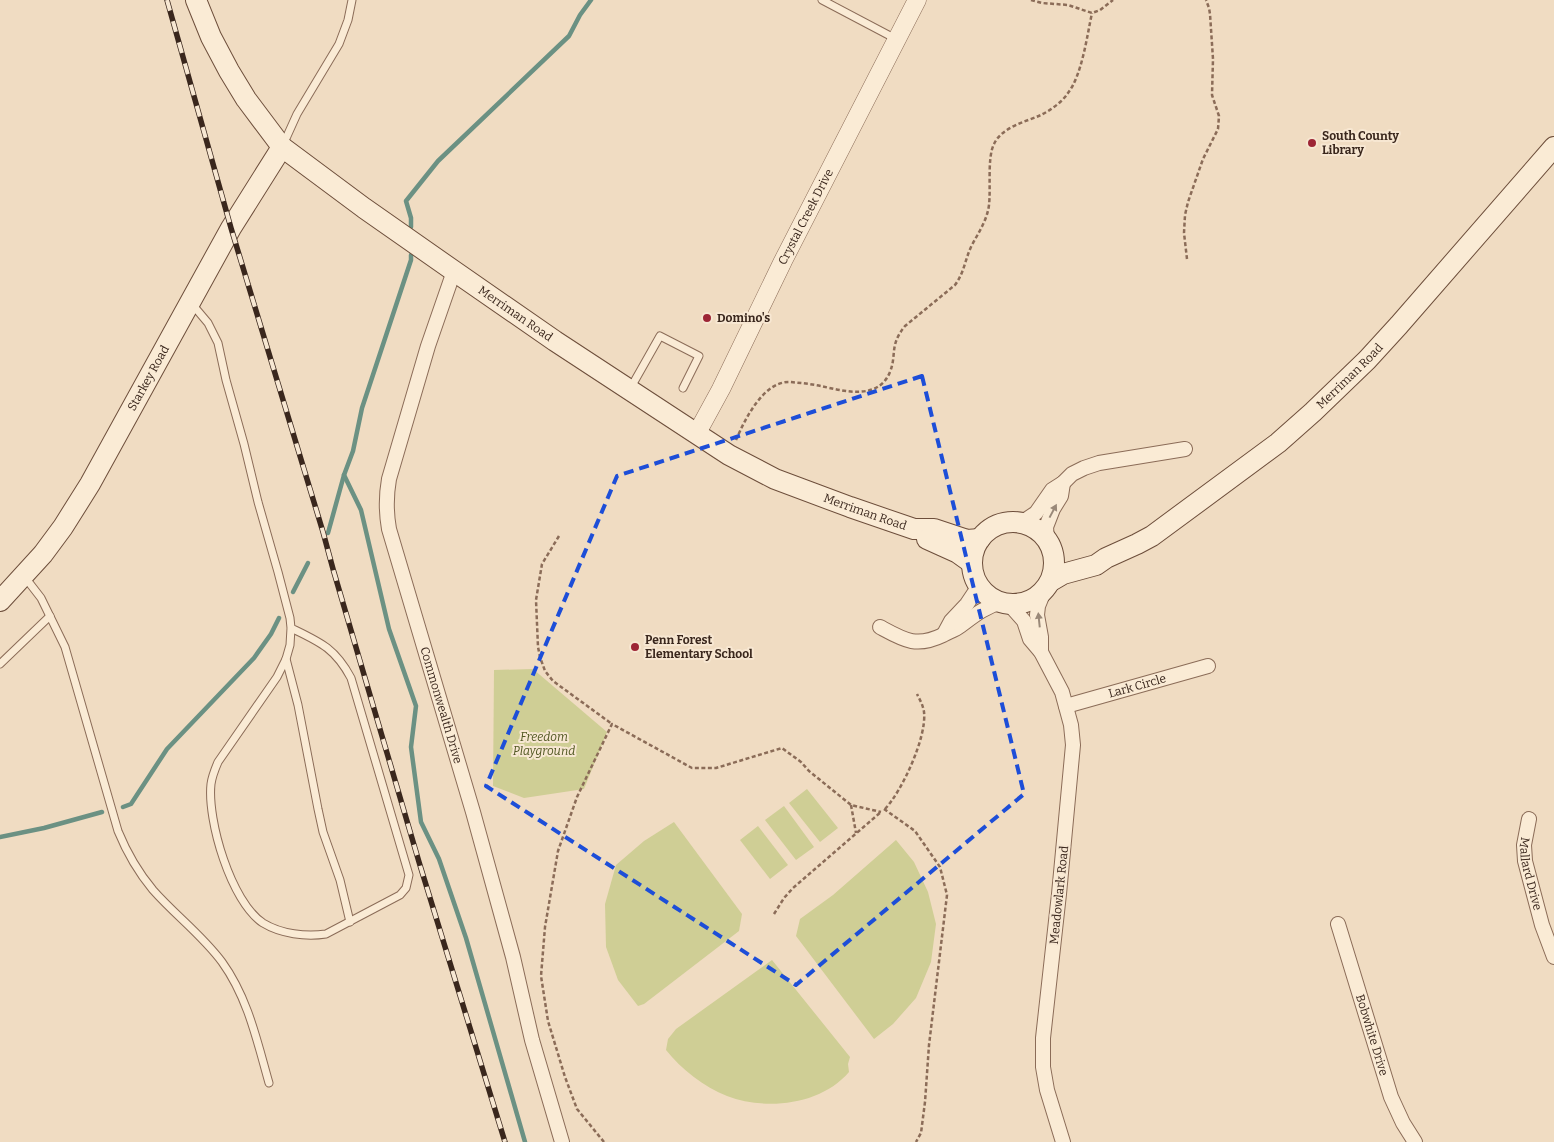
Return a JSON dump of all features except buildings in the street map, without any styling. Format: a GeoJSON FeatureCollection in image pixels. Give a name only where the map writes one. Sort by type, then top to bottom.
{"type":"FeatureCollection","features":[{"type":"Feature","properties":{"kind":"main road","name":"Merriman Road"},"geometry":{"type":"LineString","coordinates":[[196,0],[211,37],[228,71],[246,99],[282,147],[364,208],[555,341],[729,455],[775,479],[914,529],[934,529],[967,540],[980,539]]}},
{"type":"Feature","properties":{"kind":"main road","name":"Starkey Road"},"geometry":{"type":"LineString","coordinates":[[0,601],[24,576],[63,527],[90,484],[231,228],[282,147]]}},
{"type":"Feature","properties":{"kind":"main road","name":"Merriman Road"},"geometry":{"type":"LineString","coordinates":[[1048,585],[1063,574],[1096,565],[1106,558],[1137,544],[1170,524],[1278,443],[1367,360],[1554,147]]}},
{"type":"Feature","properties":{"kind":"main road"},"geometry":{"type":"LineString","coordinates":[[1021,523],[1035,529],[1049,543],[1054,564],[1048,585],[1038,596],[1019,604],[1005,603],[992,599],[979,586],[974,575],[972,563],[974,551],[980,539],[998,525],[1021,523]]}},
{"type":"Feature","properties":{"kind":"main road","name":"Merriman Road"},"geometry":{"type":"LineString","coordinates":[[914,529],[929,541],[958,553],[972,563]]}},
{"type":"Feature","properties":{"kind":"main road","name":"Merriman Road"},"geometry":{"type":"LineString","coordinates":[[1049,543],[1060,553],[1072,557],[1094,556],[1106,558]]}},
{"type":"Feature","properties":{"kind":"street","name":"Crystal Creek Drive"},"geometry":{"type":"LineString","coordinates":[[697,433],[721,389],[783,260],[916,0]]}},
{"type":"Feature","properties":{"kind":"street","name":"Commonwealth Drive"},"geometry":{"type":"LineString","coordinates":[[454,271],[428,346],[388,478],[387,518],[474,812],[513,957],[532,1040],[562,1142]]}},
{"type":"Feature","properties":{"kind":"street"},"geometry":{"type":"LineString","coordinates":[[1021,523],[1036,513],[1052,490],[1063,484],[1072,474],[1084,468],[1099,463],[1185,449]]}},
{"type":"Feature","properties":{"kind":"street"},"geometry":{"type":"LineString","coordinates":[[1049,543],[1046,527],[1053,509],[1061,496],[1063,484]]}},
{"type":"Feature","properties":{"kind":"street","name":"Meadowlark Road"},"geometry":{"type":"LineString","coordinates":[[1041,652],[1041,637],[1037,615],[1038,606],[1048,585]]}},
{"type":"Feature","properties":{"kind":"street"},"geometry":{"type":"LineString","coordinates":[[944,634],[951,621],[967,604],[979,586]]}},
{"type":"Feature","properties":{"kind":"street"},"geometry":{"type":"LineString","coordinates":[[880,626],[901,638],[916,642],[931,641],[958,628],[988,606],[1005,603]]}},
{"type":"Feature","properties":{"kind":"street","name":"Meadowlark Road"},"geometry":{"type":"LineString","coordinates":[[1005,603],[1020,616],[1030,639],[1041,652],[1062,692],[1072,725],[1073,745],[1043,1038],[1043,1067],[1063,1142]]}},
{"type":"Feature","properties":{"kind":"street","name":"Lark Circle"},"geometry":{"type":"LineString","coordinates":[[1066,706],[1208,666]]}},
{"type":"Feature","properties":{"kind":"street","name":"Mallard Drive"},"geometry":{"type":"LineString","coordinates":[[1529,819],[1524,845],[1525,861],[1542,925],[1554,957]]}},
{"type":"Feature","properties":{"kind":"street","name":"Bobwhite Drive"},"geometry":{"type":"LineString","coordinates":[[1338,924],[1391,1096],[1403,1123],[1415,1142]]}},
{"type":"Feature","properties":{"kind":"lane"},"geometry":{"type":"LineString","coordinates":[[282,147],[297,114],[339,44],[348,20],[352,0]]}},
{"type":"Feature","properties":{"kind":"lane"},"geometry":{"type":"LineString","coordinates":[[822,0],[896,39]]}},
{"type":"Feature","properties":{"kind":"lane"},"geometry":{"type":"LineString","coordinates":[[190,302],[201,312],[218,343],[226,380],[290,618],[291,628],[290,645],[286,659],[277,677],[218,762],[213,774],[211,803],[216,834],[231,878],[243,901],[253,914],[273,928],[314,936],[326,934],[400,895],[406,888],[409,875],[351,678],[344,664],[333,652],[321,642],[291,628]]}},
{"type":"Feature","properties":{"kind":"lane"},"geometry":{"type":"LineString","coordinates":[[630,389],[660,336],[699,356],[682,388]]}},
{"type":"Feature","properties":{"kind":"lane"},"geometry":{"type":"LineString","coordinates":[[24,576],[40,598],[65,647],[118,831],[128,853],[140,873],[155,892],[192,928],[221,961],[232,977],[252,1021],[269,1083]]}},
{"type":"Feature","properties":{"kind":"lane"},"geometry":{"type":"LineString","coordinates":[[0,664],[50,616]]}},
{"type":"Feature","properties":{"kind":"lane"},"geometry":{"type":"LineString","coordinates":[[286,659],[298,704],[320,817],[340,880],[350,922]]}},
{"type":"Feature","properties":{"kind":"path"},"geometry":{"type":"LineString","coordinates":[[1031,0],[1068,5],[1092,13],[1100,10],[1113,0]]}},
{"type":"Feature","properties":{"kind":"path"},"geometry":{"type":"LineString","coordinates":[[1186,259],[1184,233],[1188,202],[1203,159],[1218,129],[1219,116],[1212,95],[1213,59],[1210,8],[1206,0]]}},
{"type":"Feature","properties":{"kind":"path"},"geometry":{"type":"LineString","coordinates":[[729,455],[743,424],[753,408],[770,388],[777,383],[784,381],[851,392],[870,390],[883,383],[891,370],[893,348],[899,333],[905,326],[955,286],[961,277],[971,247],[986,220],[989,205],[991,155],[994,144],[1005,131],[1043,114],[1069,93],[1079,70],[1092,13]]}},
{"type":"Feature","properties":{"kind":"path"},"geometry":{"type":"LineString","coordinates":[[559,536],[542,564],[536,600],[540,657],[545,671],[553,681],[612,724],[692,768],[716,768],[782,748],[851,805],[881,812]]}},
{"type":"Feature","properties":{"kind":"path"},"geometry":{"type":"LineString","coordinates":[[774,914],[793,888],[884,809],[908,773],[923,727],[924,714],[922,703],[917,694]]}},
{"type":"Feature","properties":{"kind":"path"},"geometry":{"type":"LineString","coordinates":[[604,1142],[578,1109],[565,1077],[548,1021],[540,976],[545,927],[558,852],[578,796],[612,724]]}},
{"type":"Feature","properties":{"kind":"path"},"geometry":{"type":"LineString","coordinates":[[851,805],[856,833]]}},
{"type":"Feature","properties":{"kind":"path"},"geometry":{"type":"LineString","coordinates":[[884,809],[916,831],[940,867],[947,895],[929,1045],[925,1102],[921,1133],[916,1142]]}},
{"type":"Feature","properties":{"kind":"highlighted area"},"geometry":{"type":"Polygon","coordinates":[[[922,376],[1024,794],[796,985],[486,786],[617,476],[922,376]]]}},
{"type":"Feature","properties":{"kind":"green space","name":"Freedom Playground"},"geometry":{"type":"Polygon","coordinates":[[[533,669],[607,732],[584,789],[524,798],[493,786],[494,670],[533,669]]]}},
{"type":"Feature","properties":{"kind":"green space"},"geometry":{"type":"Polygon","coordinates":[[[807,789],[838,828],[820,842],[789,803],[807,789]]]}},
{"type":"Feature","properties":{"kind":"green space"},"geometry":{"type":"Polygon","coordinates":[[[784,806],[814,847],[796,860],[765,820],[784,806]]]}},
{"type":"Feature","properties":{"kind":"green space"},"geometry":{"type":"Polygon","coordinates":[[[674,822],[742,914],[739,931],[644,1004],[638,1006],[618,980],[606,947],[605,904],[616,865],[644,841],[674,822]]]}},
{"type":"Feature","properties":{"kind":"green space"},"geometry":{"type":"Polygon","coordinates":[[[758,826],[788,865],[770,879],[740,840],[758,826]]]}},
{"type":"Feature","properties":{"kind":"green space"},"geometry":{"type":"Polygon","coordinates":[[[896,840],[914,862],[928,892],[936,924],[931,962],[916,998],[893,1024],[874,1039],[796,936],[800,919],[833,895],[896,840]]]}},
{"type":"Feature","properties":{"kind":"green space"},"geometry":{"type":"Polygon","coordinates":[[[772,960],[850,1057],[848,1064],[849,1072],[824,1092],[808,1098],[775,1104],[742,1101],[710,1088],[686,1071],[666,1050],[668,1039],[676,1029],[772,960]]]}},
{"type":"Feature","properties":{"kind":"waterway"},"geometry":{"type":"LineString","coordinates":[[411,227],[411,218],[406,201],[438,161],[569,36],[580,15],[591,0]]}},
{"type":"Feature","properties":{"kind":"waterway"},"geometry":{"type":"LineString","coordinates":[[328,533],[344,475],[353,451],[362,408],[411,260],[411,255]]}},
{"type":"Feature","properties":{"kind":"waterway"},"geometry":{"type":"LineString","coordinates":[[344,475],[361,510],[389,629],[416,706],[411,747],[421,822],[439,859],[466,938],[525,1142]]}},
{"type":"Feature","properties":{"kind":"waterway"},"geometry":{"type":"LineString","coordinates":[[293,592],[308,563]]}},
{"type":"Feature","properties":{"kind":"waterway"},"geometry":{"type":"LineString","coordinates":[[123,807],[131,804],[167,749],[254,658],[271,634],[279,618]]}},
{"type":"Feature","properties":{"kind":"waterway"},"geometry":{"type":"LineString","coordinates":[[0,837],[44,828],[102,812]]}},
{"type":"Feature","properties":{"kind":"railway"},"geometry":{"type":"LineString","coordinates":[[167,0],[231,228],[323,532],[419,862],[505,1142]]}},
{"type":"Feature","properties":{"kind":"place","name":"South County Library"},"geometry":{"type":"Point","coordinates":[1312,143]}},
{"type":"Feature","properties":{"kind":"place","name":"Domino's"},"geometry":{"type":"Point","coordinates":[707,318]}},
{"type":"Feature","properties":{"kind":"place","name":"Penn Forest Elementary School"},"geometry":{"type":"Point","coordinates":[635,647]}}]}
